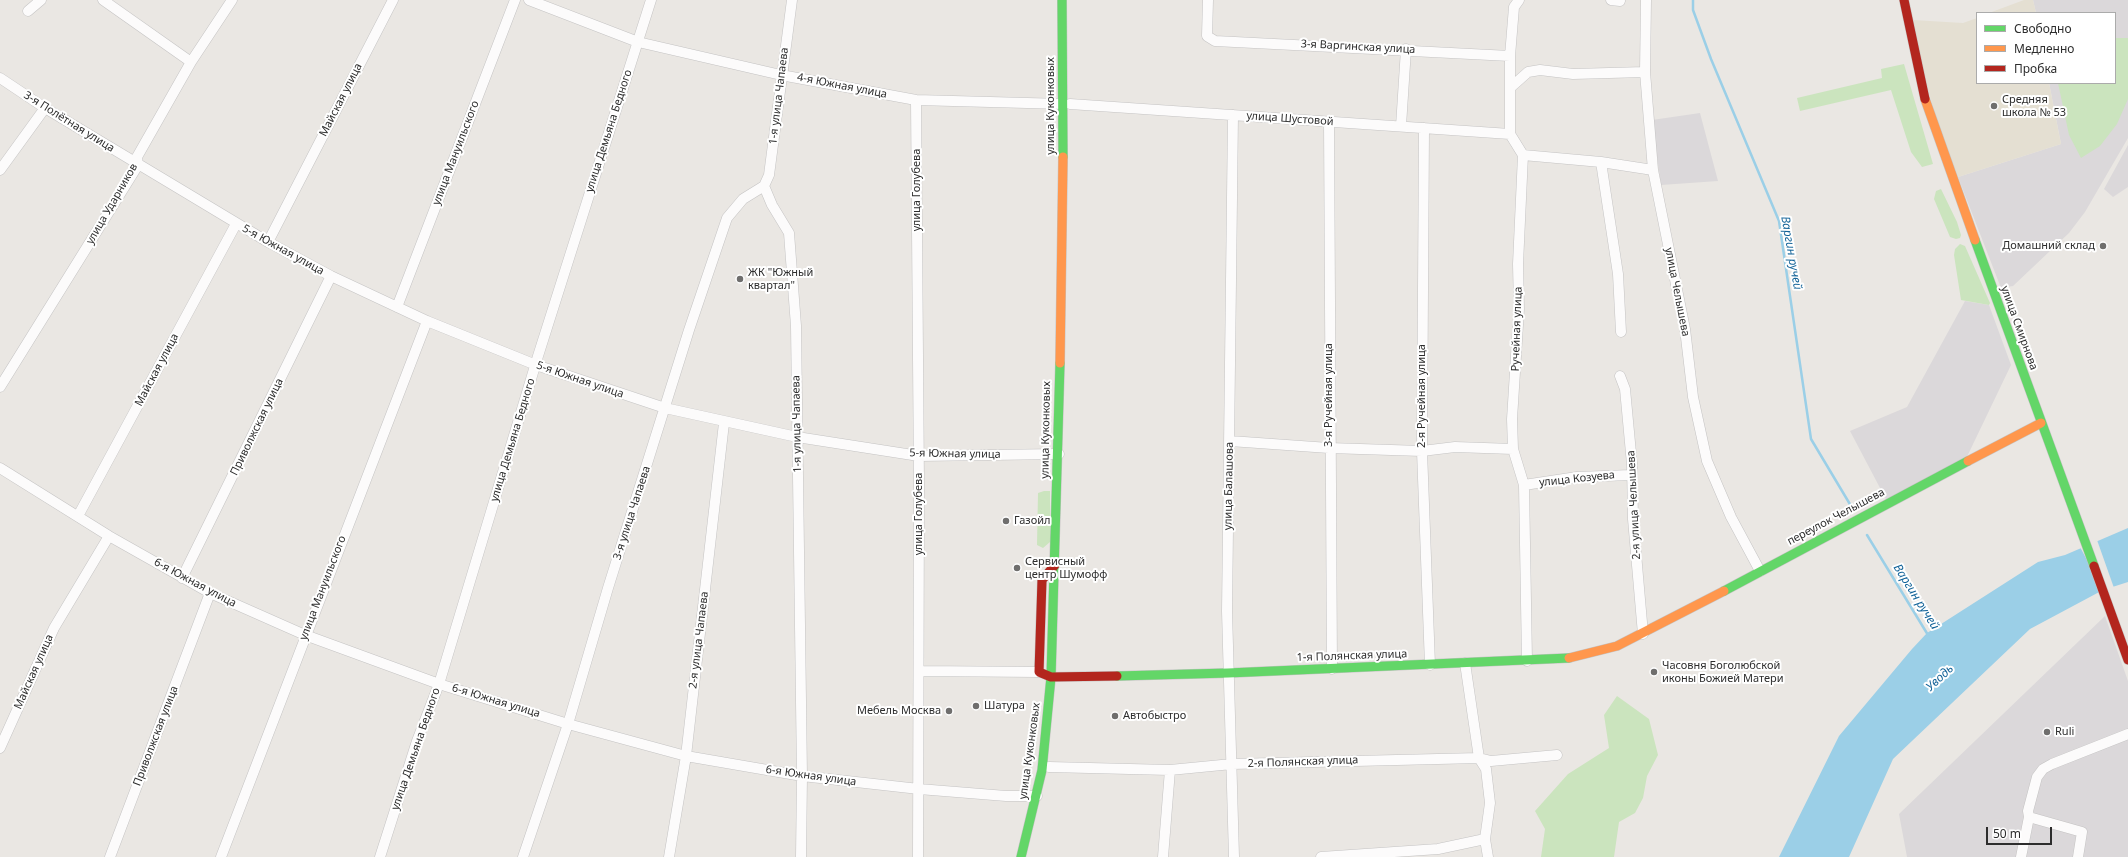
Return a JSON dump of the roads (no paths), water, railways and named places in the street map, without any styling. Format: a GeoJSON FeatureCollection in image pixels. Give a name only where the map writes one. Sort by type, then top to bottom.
{"type":"FeatureCollection","features":[{"type":"Feature","properties":{"kind":"main road","name":"улица Куконковых"},"geometry":{"type":"LineString","coordinates":[[1062,0],[1067,104]]}},
{"type":"Feature","properties":{"kind":"main road","name":"улица Куконковых"},"geometry":{"type":"LineString","coordinates":[[1029,857],[1049,767],[1054,677],[1061,455],[1068,0]]}},
{"type":"Feature","properties":{"kind":"main road","name":"улица Смирнова"},"geometry":{"type":"LineString","coordinates":[[1904,0],[1926,105],[2128,660]]}},
{"type":"Feature","properties":{"kind":"main road","name":"переулок Челышева"},"geometry":{"type":"LineString","coordinates":[[1643,634],[2041,423]]}},
{"type":"Feature","properties":{"kind":"main road","name":"улица Куконковых"},"geometry":{"type":"LineString","coordinates":[[1021,857],[1037,796],[1054,677],[1055,565],[1061,455]]}},
{"type":"Feature","properties":{"kind":"main road"},"geometry":{"type":"LineString","coordinates":[[1054,677],[1039,672],[1042,580],[1055,565]]}},
{"type":"Feature","properties":{"kind":"main road","name":"1-я Полянская улица"},"geometry":{"type":"LineString","coordinates":[[1054,677],[1228,673],[1569,658],[1617,646],[1643,634]]}},
{"type":"Feature","properties":{"kind":"street"},"geometry":{"type":"LineString","coordinates":[[28,11],[41,0]]}},
{"type":"Feature","properties":{"kind":"street"},"geometry":{"type":"LineString","coordinates":[[103,0],[191,62]]}},
{"type":"Feature","properties":{"kind":"street","name":"улица Ударников"},"geometry":{"type":"LineString","coordinates":[[0,387],[138,165],[137,156],[191,62],[232,0]]}},
{"type":"Feature","properties":{"kind":"street","name":"Майская улица"},"geometry":{"type":"LineString","coordinates":[[268,242],[393,0]]}},
{"type":"Feature","properties":{"kind":"street","name":"улица Мануильского"},"geometry":{"type":"LineString","coordinates":[[397,307],[515,0]]}},
{"type":"Feature","properties":{"kind":"street","name":"4-я Южная улица"},"geometry":{"type":"LineString","coordinates":[[529,0],[638,42],[781,75],[916,100],[1067,104]]}},
{"type":"Feature","properties":{"kind":"street","name":"улица Демьяна Бедного"},"geometry":{"type":"LineString","coordinates":[[380,857],[417,741],[439,684],[536,366],[651,0]]}},
{"type":"Feature","properties":{"kind":"street","name":"1-я улица Чапаева"},"geometry":{"type":"LineString","coordinates":[[792,0],[769,175],[764,186],[772,205],[789,233],[796,326],[802,776],[801,857]]}},
{"type":"Feature","properties":{"kind":"street","name":"3-я Варгинская улица"},"geometry":{"type":"LineString","coordinates":[[1208,0],[1207,36],[1215,41],[1406,49],[1510,56]]}},
{"type":"Feature","properties":{"kind":"street"},"geometry":{"type":"LineString","coordinates":[[1519,0],[1514,7],[1510,56],[1510,134],[1523,155],[1601,162],[1653,170]]}},
{"type":"Feature","properties":{"kind":"street","name":"улица Челышева"},"geometry":{"type":"LineString","coordinates":[[1646,0],[1645,72],[1653,170],[1685,329],[1693,397],[1707,460],[1731,517],[1760,571]]}},
{"type":"Feature","properties":{"kind":"street"},"geometry":{"type":"LineString","coordinates":[[1401,126],[1406,49]]}},
{"type":"Feature","properties":{"kind":"street"},"geometry":{"type":"LineString","coordinates":[[1510,88],[1528,72],[1540,70],[1573,74],[1645,72]]}},
{"type":"Feature","properties":{"kind":"street","name":"3-я Полётная улица"},"geometry":{"type":"LineString","coordinates":[[0,78],[44,108],[138,165]]}},
{"type":"Feature","properties":{"kind":"street","name":"улица Голубева"},"geometry":{"type":"LineString","coordinates":[[916,100],[919,456],[918,857]]}},
{"type":"Feature","properties":{"kind":"street","name":"улица Шустовой"},"geometry":{"type":"LineString","coordinates":[[1067,104],[1510,134]]}},
{"type":"Feature","properties":{"kind":"street"},"geometry":{"type":"LineString","coordinates":[[0,170],[44,108]]}},
{"type":"Feature","properties":{"kind":"street","name":"улица Балашова"},"geometry":{"type":"LineString","coordinates":[[1233,115],[1227,611],[1234,857]]}},
{"type":"Feature","properties":{"kind":"street","name":"3-я Ручейная улица"},"geometry":{"type":"LineString","coordinates":[[1329,121],[1329,448],[1332,669]]}},
{"type":"Feature","properties":{"kind":"street","name":"2-я Ручейная улица"},"geometry":{"type":"LineString","coordinates":[[1424,128],[1422,451],[1430,665]]}},
{"type":"Feature","properties":{"kind":"street","name":"Ручейная улица"},"geometry":{"type":"LineString","coordinates":[[1523,155],[1518,264],[1519,309],[1512,419],[1513,448],[1524,485],[1527,661]]}},
{"type":"Feature","properties":{"kind":"street"},"geometry":{"type":"LineString","coordinates":[[1601,162],[1618,274],[1621,332]]}},
{"type":"Feature","properties":{"kind":"street","name":"5-я Южная улица"},"geometry":{"type":"LineString","coordinates":[[138,165],[268,242],[331,276],[427,321],[536,366],[665,408],[797,437],[919,456],[1061,455]]}},
{"type":"Feature","properties":{"kind":"street","name":"3-я улица Чапаева"},"geometry":{"type":"LineString","coordinates":[[523,857],[568,724],[608,588],[689,330],[727,218],[743,199],[764,186]]}},
{"type":"Feature","properties":{"kind":"street","name":"Майская улица"},"geometry":{"type":"LineString","coordinates":[[78,516],[236,224]]}},
{"type":"Feature","properties":{"kind":"street","name":"Приволжская улица"},"geometry":{"type":"LineString","coordinates":[[182,578],[331,276]]}},
{"type":"Feature","properties":{"kind":"street","name":"улица Мануильского"},"geometry":{"type":"LineString","coordinates":[[221,857],[305,635],[427,321]]}},
{"type":"Feature","properties":{"kind":"street","name":"2-я улица Челышева"},"geometry":{"type":"LineString","coordinates":[[1620,376],[1625,389],[1632,464],[1631,475],[1643,634]]}},
{"type":"Feature","properties":{"kind":"street","name":"2-я улица Чапаева"},"geometry":{"type":"LineString","coordinates":[[669,857],[686,756],[724,422]]}},
{"type":"Feature","properties":{"kind":"street"},"geometry":{"type":"LineString","coordinates":[[1230,441],[1329,448],[1422,451],[1455,446],[1513,448]]}},
{"type":"Feature","properties":{"kind":"street","name":"6-я Южная улица"},"geometry":{"type":"LineString","coordinates":[[0,468],[109,536],[210,593],[305,635],[439,684],[568,724],[686,756],[802,776],[918,789],[1006,796],[1037,796]]}},
{"type":"Feature","properties":{"kind":"street","name":"улица Козуева"},"geometry":{"type":"LineString","coordinates":[[1524,485],[1577,477],[1631,475]]}},
{"type":"Feature","properties":{"kind":"street","name":"Майская улица"},"geometry":{"type":"LineString","coordinates":[[0,748],[54,628],[109,536]]}},
{"type":"Feature","properties":{"kind":"street","name":"Приволжская улица"},"geometry":{"type":"LineString","coordinates":[[110,857],[210,593]]}},
{"type":"Feature","properties":{"kind":"street"},"geometry":{"type":"LineString","coordinates":[[1465,663],[1479,758],[1486,769],[1490,803],[1485,839],[1488,857]]}},
{"type":"Feature","properties":{"kind":"street"},"geometry":{"type":"LineString","coordinates":[[919,671],[1039,672]]}},
{"type":"Feature","properties":{"kind":"street"},"geometry":{"type":"LineString","coordinates":[[2021,857],[2029,817],[2028,811],[2032,792],[2037,777],[2043,769],[2128,734]]}},
{"type":"Feature","properties":{"kind":"street","name":"2-я Полянская улица"},"geometry":{"type":"LineString","coordinates":[[1049,767],[1170,770],[1232,764],[1479,758],[1491,761],[1557,755]]}},
{"type":"Feature","properties":{"kind":"street"},"geometry":{"type":"LineString","coordinates":[[1163,857],[1170,770]]}},
{"type":"Feature","properties":{"kind":"street"},"geometry":{"type":"LineString","coordinates":[[2029,817],[2082,832],[2078,857]]}},
{"type":"Feature","properties":{"kind":"street"},"geometry":{"type":"LineString","coordinates":[[1321,857],[1438,853],[1485,839]]}},
{"type":"Feature","properties":{"kind":"water","name":"Уводь"},"geometry":{"type":"Polygon","coordinates":[[[2128,528],[2128,582],[2103,590],[2030,629],[1893,759],[1849,857],[1779,857],[1839,736],[1927,633],[2038,562],[2065,555],[2128,528]]]}},
{"type":"Feature","properties":{"kind":"waterway","name":"Варгин ручей"},"geometry":{"type":"LineString","coordinates":[[1693,0],[1693,10],[1711,59],[1779,221],[1811,439],[1854,511]]}},
{"type":"Feature","properties":{"kind":"waterway","name":"Варгин ручей"},"geometry":{"type":"LineString","coordinates":[[1867,535],[1928,635]]}},
{"type":"Feature","properties":{"kind":"place","name":"Средняя школа № 53"},"geometry":{"type":"Point","coordinates":[1994,106]}},
{"type":"Feature","properties":{"kind":"place","name":"Домашний склад"},"geometry":{"type":"Point","coordinates":[2103,246]}},
{"type":"Feature","properties":{"kind":"place","name":"ЖК \"Южный квартал\""},"geometry":{"type":"Point","coordinates":[740,279]}},
{"type":"Feature","properties":{"kind":"place","name":"Газойл"},"geometry":{"type":"Point","coordinates":[1006,521]}},
{"type":"Feature","properties":{"kind":"place","name":"Сервисный центр Шумофф"},"geometry":{"type":"Point","coordinates":[1017,568]}},
{"type":"Feature","properties":{"kind":"place","name":"Часовня Боголюбской иконы Божией Матери"},"geometry":{"type":"Point","coordinates":[1654,672]}},
{"type":"Feature","properties":{"kind":"place","name":"Шатура"},"geometry":{"type":"Point","coordinates":[976,706]}},
{"type":"Feature","properties":{"kind":"place","name":"Мебель Москва"},"geometry":{"type":"Point","coordinates":[949,711]}},
{"type":"Feature","properties":{"kind":"place","name":"Автобыстро"},"geometry":{"type":"Point","coordinates":[1115,716]}},
{"type":"Feature","properties":{"kind":"place","name":"Ruli"},"geometry":{"type":"Point","coordinates":[2047,732]}}]}
